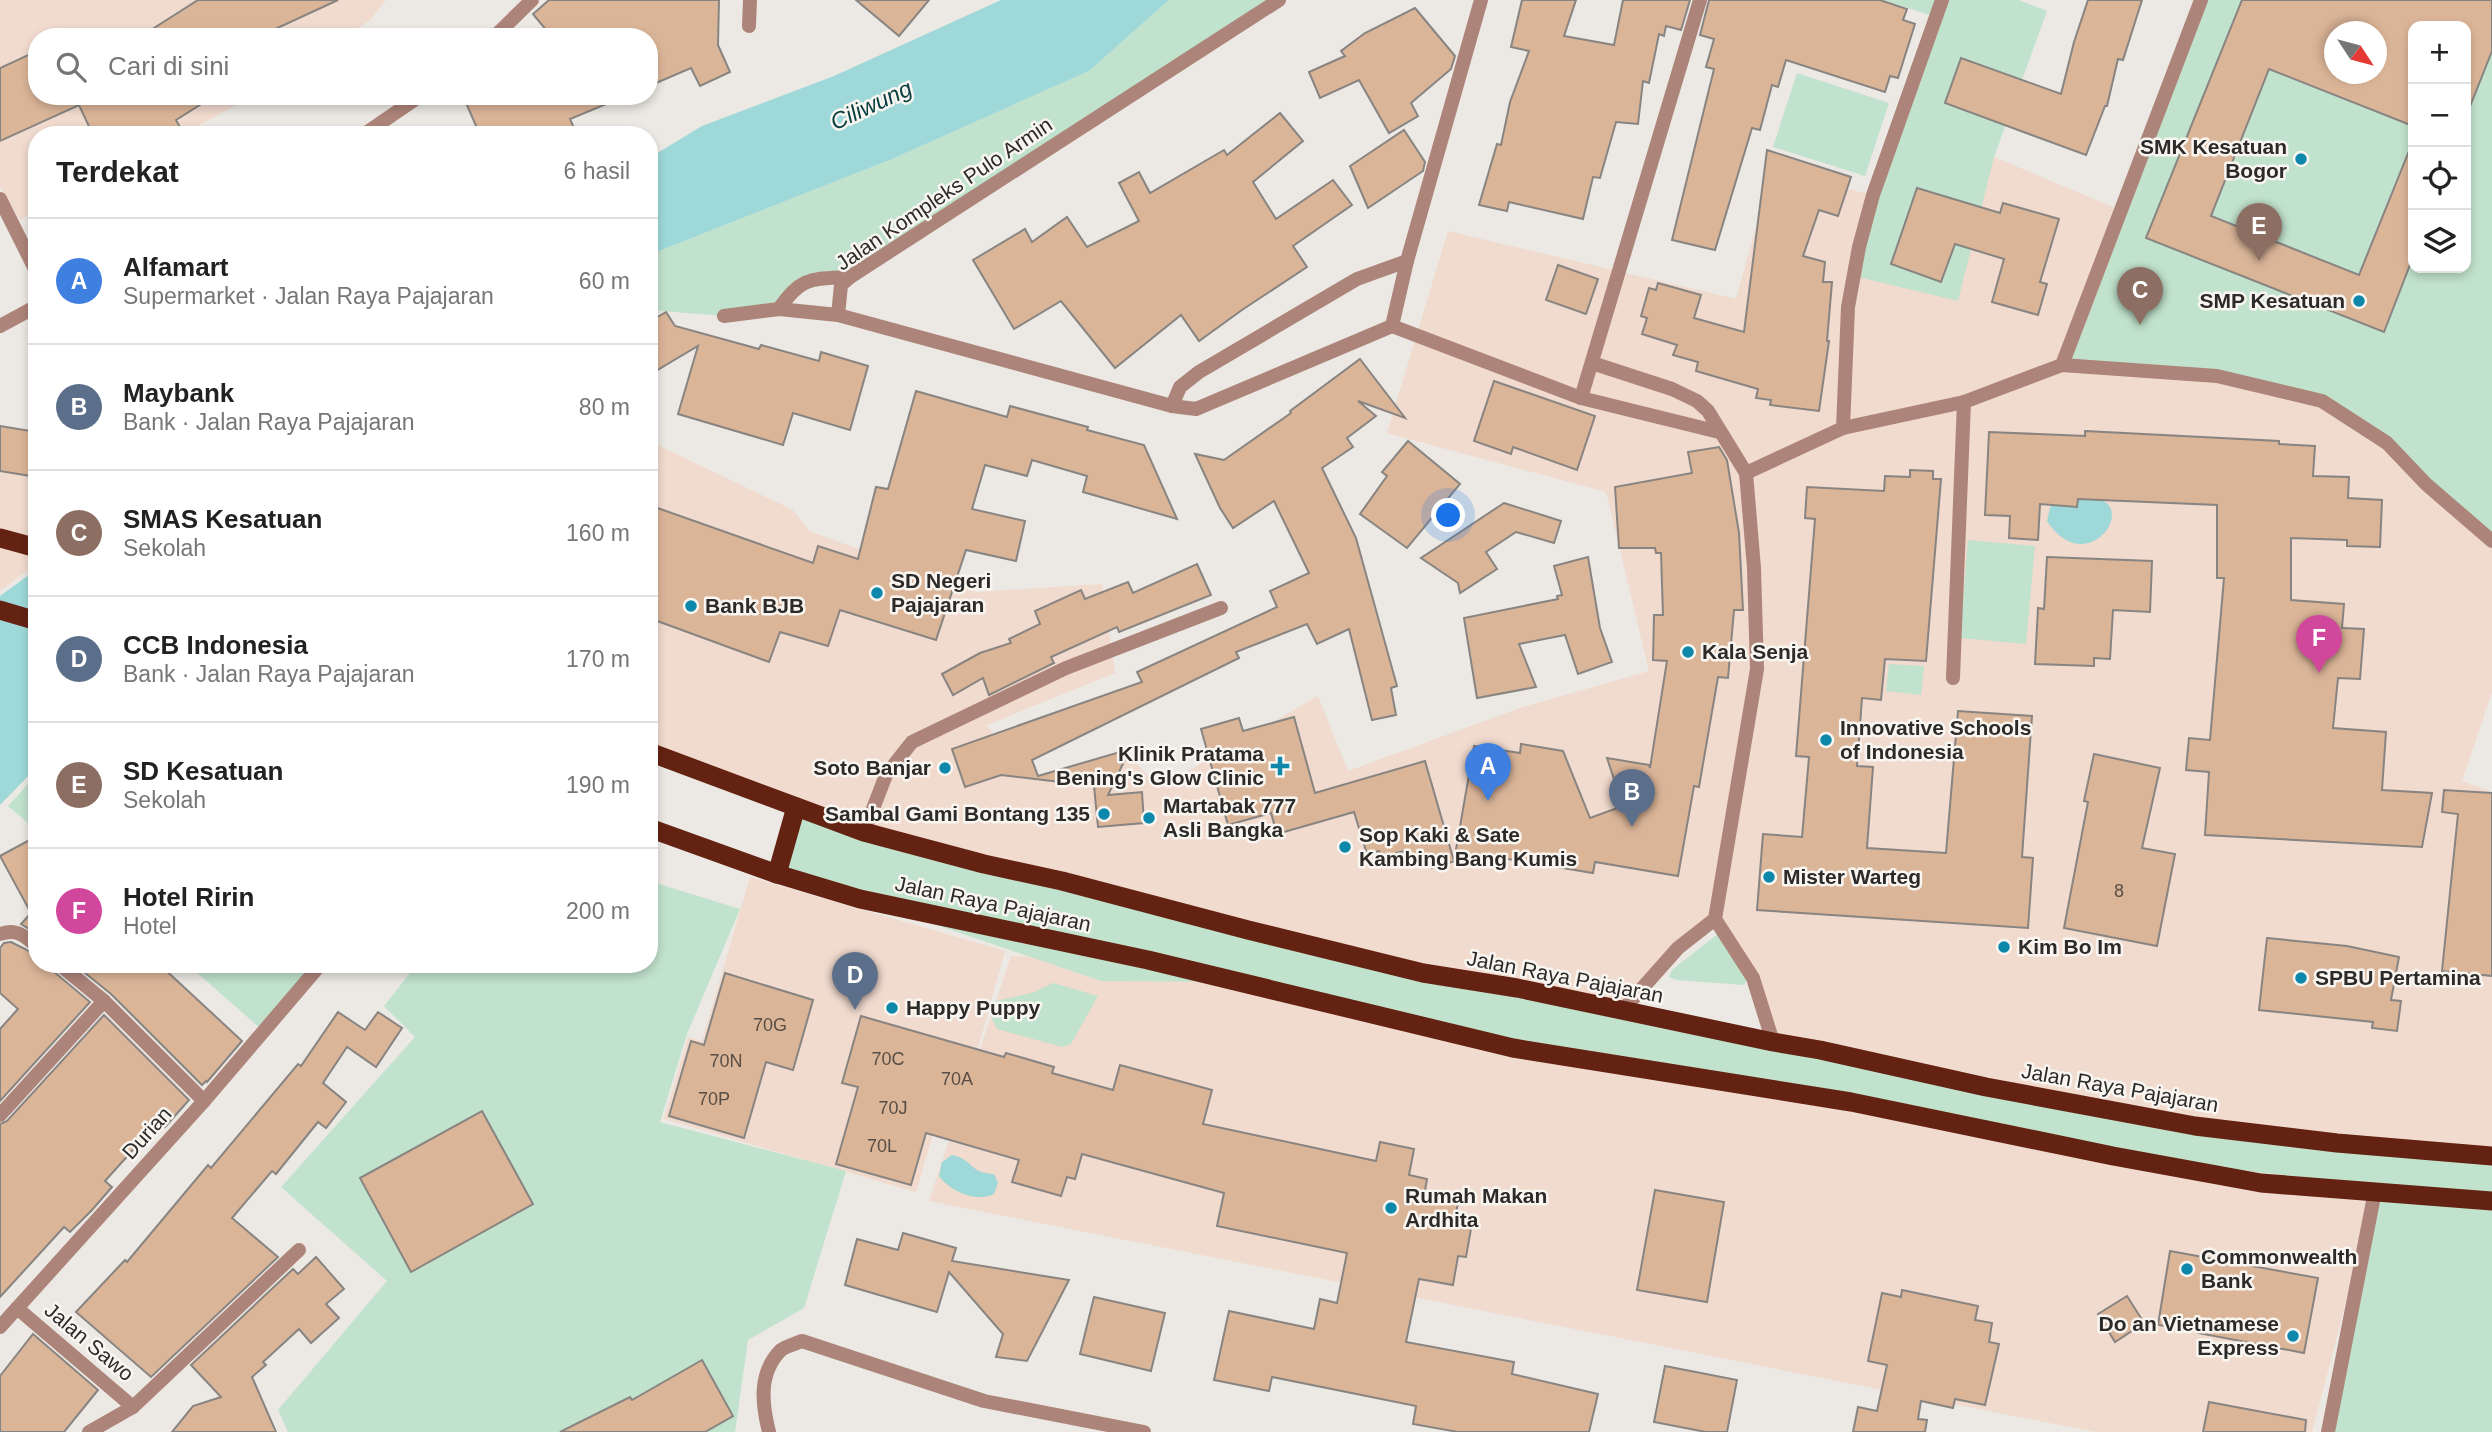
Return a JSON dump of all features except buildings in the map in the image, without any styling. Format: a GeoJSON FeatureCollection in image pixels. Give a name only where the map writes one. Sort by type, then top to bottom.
{"type":"FeatureCollection","features":[{"type":"Feature","properties":{"kind":"highway"},"geometry":{"type":"LineString","coordinates":[[1,538],[28,546]]}},
{"type":"Feature","properties":{"kind":"highway"},"geometry":{"type":"LineString","coordinates":[[0,610],[28,618]]}},
{"type":"Feature","properties":{"kind":"highway","name":"Jalan Raya Pajajaran"},"geometry":{"type":"LineString","coordinates":[[658,755],[864,832],[1423,973],[1517,988],[1986,1087],[2195,1126],[2350,1144],[2492,1156]]}},
{"type":"Feature","properties":{"kind":"highway"},"geometry":{"type":"LineString","coordinates":[[777,874],[796,807]]}},
{"type":"Feature","properties":{"kind":"highway","name":"Jalan Raya Pajajaran"},"geometry":{"type":"LineString","coordinates":[[658,831],[777,874],[860,899],[1148,960],[1513,1048],[1851,1102],[2113,1156],[2261,1183],[2492,1200]]}},
{"type":"Feature","properties":{"kind":"street"},"geometry":{"type":"LineString","coordinates":[[503,28],[532,0]]}},
{"type":"Feature","properties":{"kind":"street"},"geometry":{"type":"LineString","coordinates":[[749,26],[750,0]]}},
{"type":"Feature","properties":{"kind":"street","name":"Jalan Kompleks Pulo Armin"},"geometry":{"type":"LineString","coordinates":[[838,315],[841,285],[850,277],[1279,0]]}},
{"type":"Feature","properties":{"kind":"street"},"geometry":{"type":"LineString","coordinates":[[1392,326],[1407,261],[1481,0]]}},
{"type":"Feature","properties":{"kind":"street"},"geometry":{"type":"LineString","coordinates":[[1581,398],[1700,0]]}},
{"type":"Feature","properties":{"kind":"street"},"geometry":{"type":"LineString","coordinates":[[1843,428],[1848,307],[1859,247],[1872,195],[1942,0]]}},
{"type":"Feature","properties":{"kind":"street"},"geometry":{"type":"LineString","coordinates":[[2062,365],[2200,0]]}},
{"type":"Feature","properties":{"kind":"street"},"geometry":{"type":"LineString","coordinates":[[376,126],[407,105]]}},
{"type":"Feature","properties":{"kind":"street"},"geometry":{"type":"LineString","coordinates":[[0,199],[28,255]]}},
{"type":"Feature","properties":{"kind":"street"},"geometry":{"type":"LineString","coordinates":[[1172,406],[1180,387],[1199,372],[1357,279],[1407,261]]}},
{"type":"Feature","properties":{"kind":"street"},"geometry":{"type":"LineString","coordinates":[[779,309],[793,289],[805,281],[850,277]]}},
{"type":"Feature","properties":{"kind":"street"},"geometry":{"type":"LineString","coordinates":[[724,316],[779,309],[838,315],[1172,406],[1196,409],[1392,326],[1581,398],[1719,432]]}},
{"type":"Feature","properties":{"kind":"street"},"geometry":{"type":"LineString","coordinates":[[0,326],[28,311]]}},
{"type":"Feature","properties":{"kind":"street"},"geometry":{"type":"LineString","coordinates":[[1592,363],[1672,389],[1697,401],[1708,411],[1746,473],[1754,568],[1757,669],[1715,919],[1753,978],[1773,1042]]}},
{"type":"Feature","properties":{"kind":"street"},"geometry":{"type":"LineString","coordinates":[[1746,473],[1843,428],[1964,402],[2062,365],[2217,376],[2322,401],[2388,443],[2426,484],[2492,541]]}},
{"type":"Feature","properties":{"kind":"street"},"geometry":{"type":"LineString","coordinates":[[1953,678],[1964,402]]}},
{"type":"Feature","properties":{"kind":"street"},"geometry":{"type":"LineString","coordinates":[[864,832],[886,775],[912,742],[1066,668],[1221,608]]}},
{"type":"Feature","properties":{"kind":"street"},"geometry":{"type":"LineString","coordinates":[[1622,1010],[1678,948],[1715,919]]}},
{"type":"Feature","properties":{"kind":"street"},"geometry":{"type":"LineString","coordinates":[[5,932],[20,932],[28,939]]}},
{"type":"Feature","properties":{"kind":"street"},"geometry":{"type":"LineString","coordinates":[[70,973],[104,1001],[204,1101]]}},
{"type":"Feature","properties":{"kind":"street","name":"Durian"},"geometry":{"type":"LineString","coordinates":[[0,1327],[204,1101],[313,973]]}},
{"type":"Feature","properties":{"kind":"street"},"geometry":{"type":"LineString","coordinates":[[0,1115],[104,1001]]}},
{"type":"Feature","properties":{"kind":"street"},"geometry":{"type":"LineString","coordinates":[[2328,1432],[2375,1191]]}},
{"type":"Feature","properties":{"kind":"street"},"geometry":{"type":"LineString","coordinates":[[89,1432],[133,1407],[299,1250]]}},
{"type":"Feature","properties":{"kind":"street","name":"Jalan Sawo"},"geometry":{"type":"LineString","coordinates":[[17,1308],[133,1407]]}},
{"type":"Feature","properties":{"kind":"street"},"geometry":{"type":"LineString","coordinates":[[769,1432],[763,1398],[764,1375],[782,1349],[802,1341],[984,1401],[1144,1432]]}},
{"type":"Feature","properties":{"kind":"shaded area"},"geometry":{"type":"Polygon","coordinates":[[[0,0],[386,0],[370,20],[358,28],[28,28],[28,105],[236,105],[198,126],[28,126],[28,216],[20,220],[0,187],[0,0]]]}},
{"type":"Feature","properties":{"kind":"shaded area"},"geometry":{"type":"Polygon","coordinates":[[[1994,157],[2120,210],[2214,376],[2322,401],[2387,443],[2492,540],[2492,692],[2462,781],[2492,792],[2492,1156],[2337,1143],[1773,1042],[1753,978],[1719,925],[1679,951],[1622,1011],[984,864],[658,757],[658,445],[793,510],[809,531],[976,592],[1102,584],[1115,673],[987,725],[1016,771],[1083,788],[1128,754],[1159,788],[1318,696],[1348,771],[1520,708],[1649,671],[1606,492],[1387,433],[1448,231],[1736,299],[1772,170],[1873,195],[1957,301],[1994,157]]]}},
{"type":"Feature","properties":{"kind":"shaded area"},"geometry":{"type":"Polygon","coordinates":[[[0,442],[28,449],[28,570],[0,591],[0,442]]]}},
{"type":"Feature","properties":{"kind":"shaded area"},"geometry":{"type":"Polygon","coordinates":[[[750,877],[1005,951],[964,1098],[1011,956],[1148,960],[2279,1184],[2375,1191],[2312,1432],[2095,1432],[929,1201],[956,1119],[939,1114],[916,1192],[664,1119],[688,1037],[702,1041],[750,877]]]}},
{"type":"Feature","properties":{"kind":"green space"},"geometry":{"type":"Polygon","coordinates":[[[1169,0],[1281,0],[850,277],[821,279],[779,309],[724,316],[658,311],[658,251],[892,159],[1089,71],[1169,0]]]}},
{"type":"Feature","properties":{"kind":"green space"},"geometry":{"type":"Polygon","coordinates":[[[1884,0],[2019,0],[2047,11],[1994,157],[1958,301],[1854,276],[1935,17],[1884,0]]]}},
{"type":"Feature","properties":{"kind":"green space"},"geometry":{"type":"Polygon","coordinates":[[[2201,0],[2492,0],[2492,541],[2387,443],[2288,391],[2062,365],[2201,0]]]}},
{"type":"Feature","properties":{"kind":"green space"},"geometry":{"type":"Polygon","coordinates":[[[1797,73],[1889,103],[1865,176],[1773,147],[1797,73]]]}},
{"type":"Feature","properties":{"kind":"green space"},"geometry":{"type":"Polygon","coordinates":[[[1968,540],[2035,546],[2026,644],[1960,638],[1968,540]]]}},
{"type":"Feature","properties":{"kind":"green space"},"geometry":{"type":"Polygon","coordinates":[[[1889,664],[1924,666],[1921,695],[1886,691],[1889,664]]]}},
{"type":"Feature","properties":{"kind":"green space"},"geometry":{"type":"Polygon","coordinates":[[[28,784],[28,823],[8,806],[28,784]]]}},
{"type":"Feature","properties":{"kind":"green space"},"geometry":{"type":"Polygon","coordinates":[[[796,807],[1304,944],[2195,1126],[2492,1156],[2492,1198],[2113,1156],[1756,1088],[1238,982],[1101,981],[860,899],[777,874],[796,807]]]}},
{"type":"Feature","properties":{"kind":"green space"},"geometry":{"type":"Polygon","coordinates":[[[658,884],[740,909],[687,1034],[660,1122],[846,1171],[804,1308],[748,1340],[735,1432],[288,1432],[278,1410],[387,1281],[281,1187],[415,1037],[384,1006],[410,973],[658,973],[658,884]]]}},
{"type":"Feature","properties":{"kind":"green space"},"geometry":{"type":"Polygon","coordinates":[[[1720,932],[1749,977],[1744,985],[1676,980],[1669,977],[1672,970],[1720,932]]]}},
{"type":"Feature","properties":{"kind":"green space"},"geometry":{"type":"Polygon","coordinates":[[[197,973],[308,973],[261,1029],[197,973]]]}},
{"type":"Feature","properties":{"kind":"green space"},"geometry":{"type":"Polygon","coordinates":[[[1053,983],[1098,996],[1071,1044],[1062,1047],[997,1029],[987,1008],[991,1002],[1032,993],[1053,983]]]}},
{"type":"Feature","properties":{"kind":"green space"},"geometry":{"type":"Polygon","coordinates":[[[2375,1191],[2492,1203],[2492,1432],[2328,1432],[2375,1191]]]}},
{"type":"Feature","properties":{"kind":"water","name":"Ciliwung"},"geometry":{"type":"Polygon","coordinates":[[[1001,0],[1169,0],[1089,71],[892,159],[658,251],[658,153],[702,126],[834,76],[1001,0]]]}},
{"type":"Feature","properties":{"kind":"water"},"geometry":{"type":"Polygon","coordinates":[[[2067,498],[2105,502],[2111,510],[2111,520],[2107,530],[2099,538],[2087,543],[2074,543],[2061,536],[2047,521],[2051,504],[2067,498]]]}},
{"type":"Feature","properties":{"kind":"water"},"geometry":{"type":"Polygon","coordinates":[[[28,576],[28,776],[0,805],[0,596],[28,576]]]}},
{"type":"Feature","properties":{"kind":"water"},"geometry":{"type":"Polygon","coordinates":[[[952,1155],[965,1160],[975,1169],[994,1174],[998,1183],[994,1194],[979,1197],[964,1194],[944,1181],[939,1176],[942,1162],[952,1155]]]}},
{"type":"Feature","properties":{"kind":"place","name":"SMK Kesatuan Bogor"},"geometry":{"type":"Point","coordinates":[2301,159]}},
{"type":"Feature","properties":{"kind":"place","name":"SD Kesatuan"},"geometry":{"type":"Point","coordinates":[2259,261]}},
{"type":"Feature","properties":{"kind":"place","name":"SMP Kesatuan"},"geometry":{"type":"Point","coordinates":[2359,301]}},
{"type":"Feature","properties":{"kind":"place","name":"SMAS Kesatuan"},"geometry":{"type":"Point","coordinates":[2140,325]}},
{"type":"Feature","properties":{"kind":"place","name":"SD Negeri Pajajaran"},"geometry":{"type":"Point","coordinates":[877,593]}},
{"type":"Feature","properties":{"kind":"place","name":"Bank BJB"},"geometry":{"type":"Point","coordinates":[691,606]}},
{"type":"Feature","properties":{"kind":"place","name":"Kala Senja"},"geometry":{"type":"Point","coordinates":[1688,652]}},
{"type":"Feature","properties":{"kind":"place","name":"Hotel Ririn"},"geometry":{"type":"Point","coordinates":[2319,673]}},
{"type":"Feature","properties":{"kind":"place","name":"Innovative Schools of Indonesia"},"geometry":{"type":"Point","coordinates":[1826,740]}},
{"type":"Feature","properties":{"kind":"place","name":"Klinik Pratama Bening's Glow Clinic"},"geometry":{"type":"Point","coordinates":[1280,766]}},
{"type":"Feature","properties":{"kind":"place","name":"Soto Banjar"},"geometry":{"type":"Point","coordinates":[945,768]}},
{"type":"Feature","properties":{"kind":"place","name":"Alfamart"},"geometry":{"type":"Point","coordinates":[1488,801]}},
{"type":"Feature","properties":{"kind":"place","name":"Sambal Gami Bontang 135"},"geometry":{"type":"Point","coordinates":[1104,814]}},
{"type":"Feature","properties":{"kind":"place","name":"Martabak 777 Asli Bangka"},"geometry":{"type":"Point","coordinates":[1149,818]}},
{"type":"Feature","properties":{"kind":"place","name":"Maybank"},"geometry":{"type":"Point","coordinates":[1632,827]}},
{"type":"Feature","properties":{"kind":"place","name":"Sop Kaki & Sate Kambing Bang Kumis"},"geometry":{"type":"Point","coordinates":[1345,847]}},
{"type":"Feature","properties":{"kind":"place","name":"Mister Warteg"},"geometry":{"type":"Point","coordinates":[1769,877]}},
{"type":"Feature","properties":{"kind":"place","name":"Kim Bo Im"},"geometry":{"type":"Point","coordinates":[2004,947]}},
{"type":"Feature","properties":{"kind":"place","name":"SPBU Pertamina"},"geometry":{"type":"Point","coordinates":[2301,978]}},
{"type":"Feature","properties":{"kind":"place","name":"Happy Puppy"},"geometry":{"type":"Point","coordinates":[892,1008]}},
{"type":"Feature","properties":{"kind":"place","name":"CCB Indonesia"},"geometry":{"type":"Point","coordinates":[855,1010]}},
{"type":"Feature","properties":{"kind":"place","name":"Rumah Makan Ardhita"},"geometry":{"type":"Point","coordinates":[1391,1208]}},
{"type":"Feature","properties":{"kind":"place","name":"Commonwealth Bank"},"geometry":{"type":"Point","coordinates":[2187,1269]}},
{"type":"Feature","properties":{"kind":"place","name":"Do an Vietnamese Express"},"geometry":{"type":"Point","coordinates":[2293,1336]}}]}
